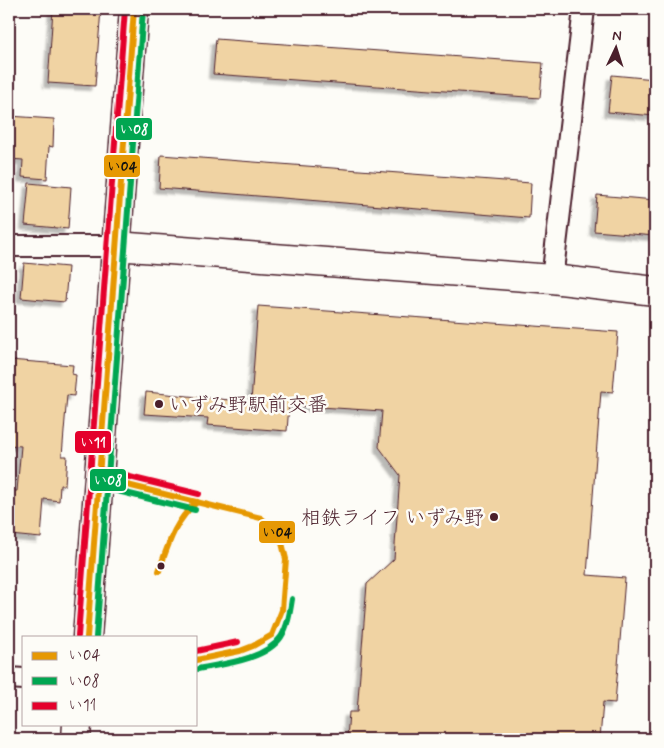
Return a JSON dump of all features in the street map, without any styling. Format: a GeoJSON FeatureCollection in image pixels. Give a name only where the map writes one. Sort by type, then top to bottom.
{"type":"FeatureCollection","features":[{"type":"Feature","properties":{"kind":"street"},"geometry":{"type":"LineString","coordinates":[[87,636],[134,9]]}},
{"type":"Feature","properties":{"kind":"street"},"geometry":{"type":"LineString","coordinates":[[552,279],[584,9]]}},
{"type":"Feature","properties":{"kind":"street"},"geometry":{"type":"LineString","coordinates":[[9,246],[116,246],[552,279],[655,291]]}},
{"type":"Feature","properties":{"kind":"street"},"geometry":{"type":"LineString","coordinates":[[9,678],[22,679]]}},
{"type":"Feature","properties":{"kind":"street"},"geometry":{"type":"LineString","coordinates":[[76,739],[77,726]]}},
{"type":"Feature","properties":{"kind":"building"},"geometry":{"type":"Polygon","coordinates":[[[53,9],[101,9],[95,86],[48,83],[53,9]]]}},
{"type":"Feature","properties":{"kind":"building"},"geometry":{"type":"Polygon","coordinates":[[[216,39],[543,63],[540,98],[213,74],[216,39]]]}},
{"type":"Feature","properties":{"kind":"building"},"geometry":{"type":"Polygon","coordinates":[[[612,75],[655,79],[655,116],[608,112],[612,75]]]}},
{"type":"Feature","properties":{"kind":"building"},"geometry":{"type":"Polygon","coordinates":[[[9,116],[54,119],[53,147],[49,146],[47,179],[22,177],[23,160],[9,159],[9,116]]]}},
{"type":"Feature","properties":{"kind":"building"},"geometry":{"type":"Polygon","coordinates":[[[161,155],[531,183],[529,218],[159,188],[161,155]]]}},
{"type":"Feature","properties":{"kind":"building"},"geometry":{"type":"Polygon","coordinates":[[[29,183],[71,187],[68,229],[25,225],[29,183]]]}},
{"type":"Feature","properties":{"kind":"building"},"geometry":{"type":"Polygon","coordinates":[[[597,195],[655,200],[655,236],[594,231],[597,195]]]}},
{"type":"Feature","properties":{"kind":"building"},"geometry":{"type":"Polygon","coordinates":[[[24,263],[68,267],[65,302],[21,298],[24,263]]]}},
{"type":"Feature","properties":{"kind":"building","name":"相鉄ライフ いずみ野"},"geometry":{"type":"Polygon","coordinates":[[[258,306],[618,332],[613,392],[601,391],[587,575],[625,578],[615,703],[603,702],[600,739],[347,739],[349,712],[357,712],[367,584],[394,559],[400,475],[379,447],[382,411],[289,405],[287,431],[207,425],[208,418],[144,414],[146,392],[251,402],[258,306]]]}},
{"type":"Feature","properties":{"kind":"building"},"geometry":{"type":"Polygon","coordinates":[[[9,360],[73,365],[72,374],[76,375],[74,396],[67,395],[62,456],[67,456],[65,485],[60,485],[59,501],[44,499],[41,538],[10,535],[13,491],[17,491],[21,446],[9,445],[9,360]]]}},
{"type":"Feature","properties":{"kind":"transit line","name":"い11"},"geometry":{"type":"LineString","coordinates":[[78,636],[125,9]]}},
{"type":"Feature","properties":{"kind":"transit line","name":"い04"},"geometry":{"type":"LineString","coordinates":[[87,636],[134,9]]}},
{"type":"Feature","properties":{"kind":"transit line","name":"い08"},"geometry":{"type":"LineString","coordinates":[[96,636],[143,10]]}},
{"type":"Feature","properties":{"kind":"transit line","name":"い11"},"geometry":{"type":"LineString","coordinates":[[101,470],[199,494]]}},
{"type":"Feature","properties":{"kind":"transit line","name":"い04"},"geometry":{"type":"LineString","coordinates":[[99,478],[261,518],[280,535],[286,559],[282,610],[272,635],[240,651],[198,660]]}},
{"type":"Feature","properties":{"kind":"transit line","name":"い08"},"geometry":{"type":"LineString","coordinates":[[97,486],[195,510]]}},
{"type":"Feature","properties":{"kind":"transit line","name":"い04"},"geometry":{"type":"LineString","coordinates":[[159,571],[169,542],[178,525],[189,509],[197,502]]}},
{"type":"Feature","properties":{"kind":"transit line","name":"い08"},"geometry":{"type":"LineString","coordinates":[[198,669],[243,660],[274,645],[281,637],[285,628],[292,599]]}},
{"type":"Feature","properties":{"kind":"transit line","name":"い11"},"geometry":{"type":"LineString","coordinates":[[198,651],[238,642]]}},
{"type":"Feature","properties":{"kind":"place","name":"いずみ野駅前交番"},"geometry":{"type":"Point","coordinates":[159,404]}},
{"type":"Feature","properties":{"kind":"place","name":"相鉄ライフ いずみ野"},"geometry":{"type":"Point","coordinates":[494,517]}}]}
